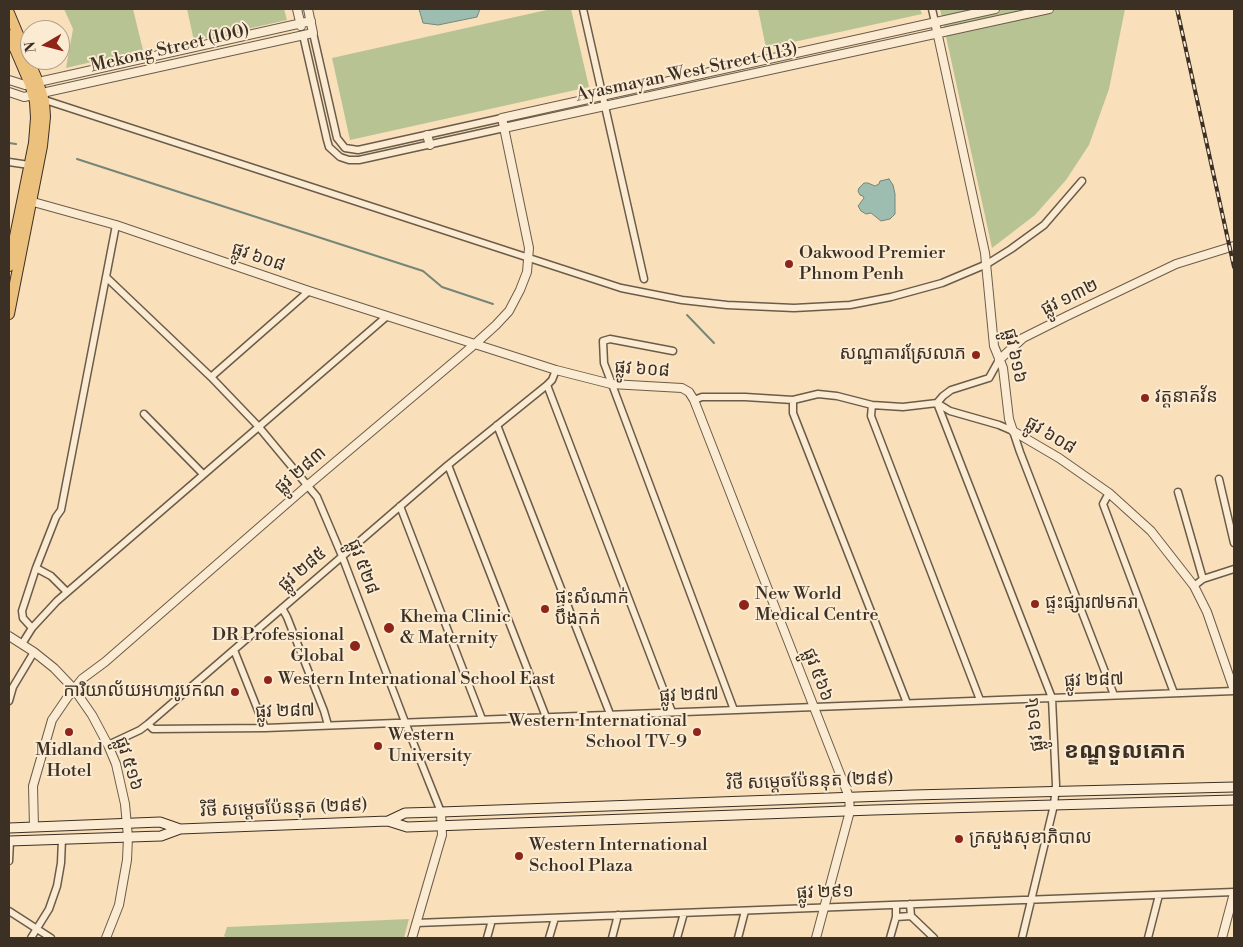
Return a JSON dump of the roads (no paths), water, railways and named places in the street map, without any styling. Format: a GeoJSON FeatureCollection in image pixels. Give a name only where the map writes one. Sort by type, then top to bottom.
{"type":"FeatureCollection","features":[{"type":"Feature","properties":{"kind":"main road"},"geometry":{"type":"LineString","coordinates":[[9,12],[34,83],[44,130],[9,266]]}},
{"type":"Feature","properties":{"kind":"main road"},"geometry":{"type":"LineString","coordinates":[[9,35],[34,83]]}},
{"type":"Feature","properties":{"kind":"main road"},"geometry":{"type":"LineString","coordinates":[[27,200],[29,165],[36,129],[38,98]]}},
{"type":"Feature","properties":{"kind":"main road"},"geometry":{"type":"LineString","coordinates":[[9,314],[14,248]]}},
{"type":"Feature","properties":{"kind":"main road","name":"វិថី សម្តេចប៉ែននុត (២៨៩)"},"geometry":{"type":"LineString","coordinates":[[388,821],[405,813],[849,797],[1234,787]]}},
{"type":"Feature","properties":{"kind":"main road"},"geometry":{"type":"LineString","coordinates":[[962,794],[962,808]]}},
{"type":"Feature","properties":{"kind":"main road"},"geometry":{"type":"LineString","coordinates":[[756,800],[756,814]]}},
{"type":"Feature","properties":{"kind":"main road","name":"វិថី សម្តេចប៉ែននុត (២៨៩)"},"geometry":{"type":"LineString","coordinates":[[9,841],[161,836],[180,829],[388,821],[407,827],[756,814],[1234,800]]}},
{"type":"Feature","properties":{"kind":"main road","name":"វិថី សម្តេចប៉ែននុត (២៨៩)"},"geometry":{"type":"LineString","coordinates":[[9,828],[160,822],[180,829]]}},
{"type":"Feature","properties":{"kind":"street"},"geometry":{"type":"LineString","coordinates":[[297,9],[303,35]]}},
{"type":"Feature","properties":{"kind":"street"},"geometry":{"type":"LineString","coordinates":[[308,9],[313,33]]}},
{"type":"Feature","properties":{"kind":"street"},"geometry":{"type":"LineString","coordinates":[[584,9],[644,279]]}},
{"type":"Feature","properties":{"kind":"street","name":"ផ្លូវ ៦១៦"},"geometry":{"type":"LineString","coordinates":[[932,9],[987,264],[994,346],[1003,368],[1009,419],[1114,695]]}},
{"type":"Feature","properties":{"kind":"street","name":"Ayasmayan West Street (113)"},"geometry":{"type":"LineString","coordinates":[[313,33],[337,138],[345,148],[358,150],[995,9]]}},
{"type":"Feature","properties":{"kind":"street","name":"Ayasmayan West Street (113)"},"geometry":{"type":"LineString","coordinates":[[303,35],[326,140],[333,151],[340,157],[349,160],[359,160],[672,92],[1024,12],[1049,9]]}},
{"type":"Feature","properties":{"kind":"street","name":"Mekong Street (100)"},"geometry":{"type":"LineString","coordinates":[[34,83],[311,21]]}},
{"type":"Feature","properties":{"kind":"street","name":"Mekong Street (100)"},"geometry":{"type":"LineString","coordinates":[[9,92],[24,97],[38,98],[313,33]]}},
{"type":"Feature","properties":{"kind":"street"},"geometry":{"type":"LineString","coordinates":[[817,48],[819,59]]}},
{"type":"Feature","properties":{"kind":"street"},"geometry":{"type":"LineString","coordinates":[[9,80],[25,85],[34,83]]}},
{"type":"Feature","properties":{"kind":"street"},"geometry":{"type":"LineString","coordinates":[[669,81],[672,92]]}},
{"type":"Feature","properties":{"kind":"street"},"geometry":{"type":"LineString","coordinates":[[38,98],[621,288],[682,300],[727,305],[794,308],[850,305],[891,297],[942,283],[987,264],[1012,249],[1044,225],[1082,181]]}},
{"type":"Feature","properties":{"kind":"street","name":"ផ្លូវ ២៨៣"},"geometry":{"type":"LineString","coordinates":[[34,827],[32,786],[52,720],[82,679],[475,344],[509,311],[520,290],[529,258],[529,248],[502,118]]}},
{"type":"Feature","properties":{"kind":"street"},"geometry":{"type":"LineString","coordinates":[[427,134],[430,145]]}},
{"type":"Feature","properties":{"kind":"street"},"geometry":{"type":"LineString","coordinates":[[9,162],[29,165]]}},
{"type":"Feature","properties":{"kind":"street","name":"ផ្លូវ ៦០៨"},"geometry":{"type":"LineString","coordinates":[[27,200],[116,225],[309,292],[556,370],[611,384],[682,388],[689,392],[694,400]]}},
{"type":"Feature","properties":{"kind":"street"},"geometry":{"type":"LineString","coordinates":[[32,628],[23,618],[22,611],[56,517],[62,510],[116,225]]}},
{"type":"Feature","properties":{"kind":"street","name":"ផ្លូវ ១៣២"},"geometry":{"type":"LineString","coordinates":[[937,403],[951,390],[989,378],[1000,360],[1023,338],[1176,264],[1234,246]]}},
{"type":"Feature","properties":{"kind":"street","name":"ផ្លូវ ៥២៨"},"geometry":{"type":"LineString","coordinates":[[106,277],[258,426],[317,497],[342,556],[441,812],[442,835],[412,938]]}},
{"type":"Feature","properties":{"kind":"street"},"geometry":{"type":"LineString","coordinates":[[210,377],[309,292]]}},
{"type":"Feature","properties":{"kind":"street"},"geometry":{"type":"LineString","coordinates":[[22,644],[32,628],[67,592],[386,317]]}},
{"type":"Feature","properties":{"kind":"street"},"geometry":{"type":"LineString","coordinates":[[673,351],[610,339],[603,341],[604,364],[611,384],[734,710]]}},
{"type":"Feature","properties":{"kind":"street","name":"ផ្លូវ ២៨៥"},"geometry":{"type":"LineString","coordinates":[[108,745],[140,730],[148,724],[448,465],[547,385],[552,380],[556,370]]}},
{"type":"Feature","properties":{"kind":"street"},"geometry":{"type":"LineString","coordinates":[[547,385],[672,712]]}},
{"type":"Feature","properties":{"kind":"street"},"geometry":{"type":"LineString","coordinates":[[694,400],[702,397],[745,397],[792,400],[818,394],[872,405],[903,407],[937,403]]}},
{"type":"Feature","properties":{"kind":"street","name":"ផ្លូវ ៥៦៦"},"geometry":{"type":"LineString","coordinates":[[694,400],[849,797],[850,811],[816,938]]}},
{"type":"Feature","properties":{"kind":"street"},"geometry":{"type":"LineString","coordinates":[[792,400],[793,413],[907,703]]}},
{"type":"Feature","properties":{"kind":"street","name":"ផ្លូវ ៦០៨"},"geometry":{"type":"LineString","coordinates":[[937,403],[950,411],[1013,431],[1059,458],[1109,493],[1151,532],[1194,586],[1207,612],[1234,690]]}},
{"type":"Feature","properties":{"kind":"street","name":"ផ្លូវ ៦១៤"},"geometry":{"type":"LineString","coordinates":[[937,403],[1052,698],[1056,791],[1022,938]]}},
{"type":"Feature","properties":{"kind":"street"},"geometry":{"type":"LineString","coordinates":[[872,405],[871,416],[980,700]]}},
{"type":"Feature","properties":{"kind":"street"},"geometry":{"type":"LineString","coordinates":[[144,414],[203,474]]}},
{"type":"Feature","properties":{"kind":"street"},"geometry":{"type":"LineString","coordinates":[[497,425],[610,714]]}},
{"type":"Feature","properties":{"kind":"street"},"geometry":{"type":"LineString","coordinates":[[448,465],[546,717]]}},
{"type":"Feature","properties":{"kind":"street"},"geometry":{"type":"LineString","coordinates":[[1219,479],[1234,543]]}},
{"type":"Feature","properties":{"kind":"street"},"geometry":{"type":"LineString","coordinates":[[1178,492],[1203,579]]}},
{"type":"Feature","properties":{"kind":"street"},"geometry":{"type":"LineString","coordinates":[[1109,493],[1103,504],[1174,693]]}},
{"type":"Feature","properties":{"kind":"street"},"geometry":{"type":"LineString","coordinates":[[400,506],[482,719]]}},
{"type":"Feature","properties":{"kind":"street"},"geometry":{"type":"LineString","coordinates":[[36,568],[58,581],[67,592]]}},
{"type":"Feature","properties":{"kind":"street"},"geometry":{"type":"LineString","coordinates":[[1194,586],[1203,579],[1234,569]]}},
{"type":"Feature","properties":{"kind":"street"},"geometry":{"type":"LineString","coordinates":[[282,608],[328,725]]}},
{"type":"Feature","properties":{"kind":"street","name":"ផ្លូវ ៥១៦"},"geometry":{"type":"LineString","coordinates":[[9,636],[54,668],[74,689],[92,715],[108,745],[121,784],[128,824],[124,883],[119,905],[106,938]]}},
{"type":"Feature","properties":{"kind":"street"},"geometry":{"type":"LineString","coordinates":[[234,650],[266,728]]}},
{"type":"Feature","properties":{"kind":"street"},"geometry":{"type":"LineString","coordinates":[[9,701],[13,687],[34,652]]}},
{"type":"Feature","properties":{"kind":"street","name":"ផ្លូវ ២៨៧"},"geometry":{"type":"LineString","coordinates":[[148,724],[153,729],[266,728],[1234,690]]}},
{"type":"Feature","properties":{"kind":"street"},"geometry":{"type":"LineString","coordinates":[[31,938],[49,908],[56,886],[61,863],[62,839]]}},
{"type":"Feature","properties":{"kind":"street"},"geometry":{"type":"LineString","coordinates":[[9,841],[9,861]]}},
{"type":"Feature","properties":{"kind":"street"},"geometry":{"type":"LineString","coordinates":[[1222,938],[1234,893]]}},
{"type":"Feature","properties":{"kind":"street","name":"ផ្លូវ ២៩១"},"geometry":{"type":"LineString","coordinates":[[416,923],[1234,893]]}},
{"type":"Feature","properties":{"kind":"street"},"geometry":{"type":"LineString","coordinates":[[1148,938],[1159,895]]}},
{"type":"Feature","properties":{"kind":"street"},"geometry":{"type":"LineString","coordinates":[[910,904],[911,916],[934,938]]}},
{"type":"Feature","properties":{"kind":"street"},"geometry":{"type":"LineString","coordinates":[[890,938],[896,916],[896,905]]}},
{"type":"Feature","properties":{"kind":"street"},"geometry":{"type":"LineString","coordinates":[[9,910],[51,938]]}},
{"type":"Feature","properties":{"kind":"street"},"geometry":{"type":"LineString","coordinates":[[738,938],[745,910]]}},
{"type":"Feature","properties":{"kind":"street"},"geometry":{"type":"LineString","coordinates":[[677,938],[684,913]]}},
{"type":"Feature","properties":{"kind":"street"},"geometry":{"type":"LineString","coordinates":[[612,938],[618,915]]}},
{"type":"Feature","properties":{"kind":"street"},"geometry":{"type":"LineString","coordinates":[[896,916],[911,916]]}},
{"type":"Feature","properties":{"kind":"street"},"geometry":{"type":"LineString","coordinates":[[550,938],[555,918]]}},
{"type":"Feature","properties":{"kind":"street"},"geometry":{"type":"LineString","coordinates":[[487,938],[492,920]]}},
{"type":"Feature","properties":{"kind":"waterway"},"geometry":{"type":"LineString","coordinates":[[9,143],[16,144]]}},
{"type":"Feature","properties":{"kind":"waterway"},"geometry":{"type":"LineString","coordinates":[[77,159],[423,271],[442,287],[493,304]]}},
{"type":"Feature","properties":{"kind":"waterway"},"geometry":{"type":"LineString","coordinates":[[687,315],[714,343]]}},
{"type":"Feature","properties":{"kind":"railway"},"geometry":{"type":"LineString","coordinates":[[1177,9],[1234,267]]}},
{"type":"Feature","properties":{"kind":"place","name":"Oakwood Premier Phnom Penh"},"geometry":{"type":"Point","coordinates":[789,264]}},
{"type":"Feature","properties":{"kind":"place","name":"សណ្ឋាគារស្រែលាភ"},"geometry":{"type":"Point","coordinates":[976,355]}},
{"type":"Feature","properties":{"kind":"place","name":"វត្តនាគវ័ន"},"geometry":{"type":"Point","coordinates":[1145,398]}},
{"type":"Feature","properties":{"kind":"place","name":"ផ្ទះផ្សារ៧មករា"},"geometry":{"type":"Point","coordinates":[1035,604]}},
{"type":"Feature","properties":{"kind":"place","name":"New World Medical Centre"},"geometry":{"type":"Point","coordinates":[744,605]}},
{"type":"Feature","properties":{"kind":"place","name":"ផ្ទះសំណាក់ បឹងកក់"},"geometry":{"type":"Point","coordinates":[545,609]}},
{"type":"Feature","properties":{"kind":"place","name":"Khema Clinic & Maternity"},"geometry":{"type":"Point","coordinates":[389,628]}},
{"type":"Feature","properties":{"kind":"place","name":"DR Professional Global"},"geometry":{"type":"Point","coordinates":[355,646]}},
{"type":"Feature","properties":{"kind":"place","name":"Western International School East"},"geometry":{"type":"Point","coordinates":[268,680]}},
{"type":"Feature","properties":{"kind":"place","name":"ការិយាល័យអហារូបកណ"},"geometry":{"type":"Point","coordinates":[235,692]}},
{"type":"Feature","properties":{"kind":"place","name":"Midland Hotel"},"geometry":{"type":"Point","coordinates":[69,732]}},
{"type":"Feature","properties":{"kind":"place","name":"Western International School TV-9"},"geometry":{"type":"Point","coordinates":[697,732]}},
{"type":"Feature","properties":{"kind":"place","name":"Western University"},"geometry":{"type":"Point","coordinates":[378,746]}},
{"type":"Feature","properties":{"kind":"place","name":"ក្រសួងសុខាភិបាល"},"geometry":{"type":"Point","coordinates":[959,839]}},
{"type":"Feature","properties":{"kind":"place","name":"Western International School Plaza"},"geometry":{"type":"Point","coordinates":[519,856]}},
{"type":"Feature","properties":{"kind":"district","name":"ខណ្ឌទួលគោក"},"geometry":{"type":"Point","coordinates":[1125,753]}}]}
